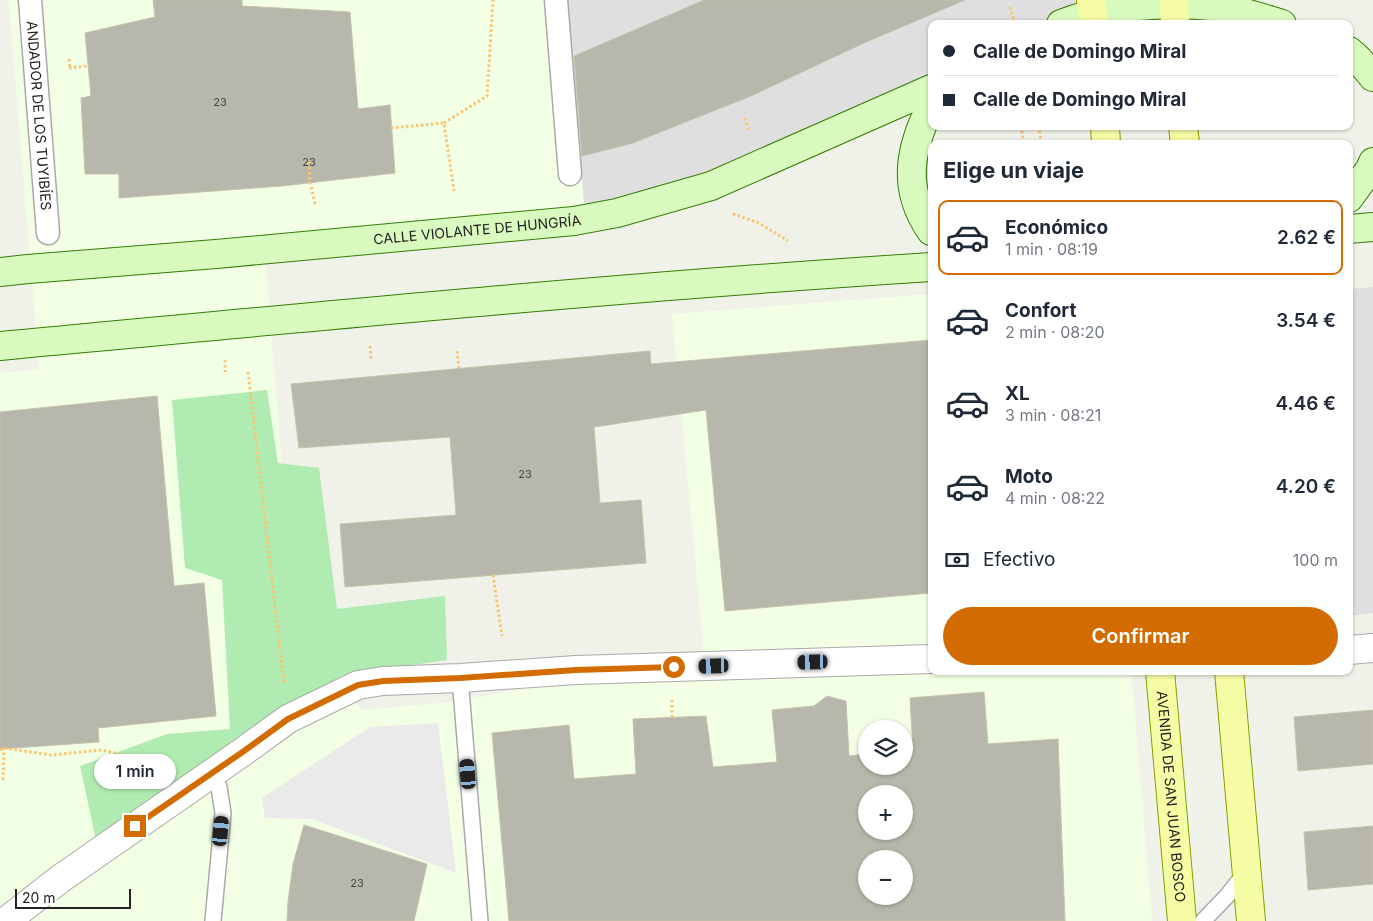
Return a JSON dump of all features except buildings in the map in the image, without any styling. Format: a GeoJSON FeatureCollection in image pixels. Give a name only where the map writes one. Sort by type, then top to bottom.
{"type":"FeatureCollection","features":[{"type":"Feature","properties":{"kind":"main road"},"geometry":{"type":"LineString","coordinates":[[1072,20],[1099,11],[1212,6],[1235,10],[1269,20]]}},
{"type":"Feature","properties":{"kind":"main road"},"geometry":{"type":"LineString","coordinates":[[1353,43],[1373,48]]}},
{"type":"Feature","properties":{"kind":"main road"},"geometry":{"type":"LineString","coordinates":[[1353,55],[1373,78]]}},
{"type":"Feature","properties":{"kind":"main road","name":"CALLE VIOLANTE DE HUNGRÍA"},"geometry":{"type":"LineString","coordinates":[[0,272],[574,221],[617,213],[711,186],[928,90]]}},
{"type":"Feature","properties":{"kind":"main road"},"geometry":{"type":"LineString","coordinates":[[928,113],[918,137],[911,167],[913,192],[928,226]]}},
{"type":"Feature","properties":{"kind":"main road"},"geometry":{"type":"LineString","coordinates":[[1353,192],[1373,162]]}},
{"type":"Feature","properties":{"kind":"main road"},"geometry":{"type":"LineString","coordinates":[[1353,229],[1373,227]]}},
{"type":"Feature","properties":{"kind":"main road"},"geometry":{"type":"LineString","coordinates":[[0,346],[817,274],[928,266]]}},
{"type":"Feature","properties":{"kind":"main road","name":"AVENIDA DE SAN JUAN BOSCO"},"geometry":{"type":"LineString","coordinates":[[1160,675],[1182,921]]}},
{"type":"Feature","properties":{"kind":"main road"},"geometry":{"type":"LineString","coordinates":[[1229,675],[1251,921]]}},
{"type":"Feature","properties":{"kind":"street","name":"ANDADOR DE LOS TUYIBÍES"},"geometry":{"type":"LineString","coordinates":[[30,0],[48,233]]}},
{"type":"Feature","properties":{"kind":"street"},"geometry":{"type":"LineString","coordinates":[[556,0],[570,174]]}},
{"type":"Feature","properties":{"kind":"street"},"geometry":{"type":"LineString","coordinates":[[1353,650],[1373,648]]}},
{"type":"Feature","properties":{"kind":"street"},"geometry":{"type":"LineString","coordinates":[[6,921],[60,879],[288,719],[358,685],[383,681],[576,670],[928,659]]}},
{"type":"Feature","properties":{"kind":"lane"},"geometry":{"type":"LineString","coordinates":[[460,678],[480,921]]}},
{"type":"Feature","properties":{"kind":"lane"},"geometry":{"type":"LineString","coordinates":[[210,774],[219,787],[223,813],[213,921]]}},
{"type":"Feature","properties":{"kind":"lane"},"geometry":{"type":"LineString","coordinates":[[1203,921],[1227,896],[1246,872]]}},
{"type":"Feature","properties":{"kind":"path"},"geometry":{"type":"LineString","coordinates":[[390,128],[444,123],[487,96],[493,0]]}},
{"type":"Feature","properties":{"kind":"path"},"geometry":{"type":"LineString","coordinates":[[1010,6],[1014,20]]}},
{"type":"Feature","properties":{"kind":"path"},"geometry":{"type":"LineString","coordinates":[[745,118],[751,134]]}},
{"type":"Feature","properties":{"kind":"path"},"geometry":{"type":"LineString","coordinates":[[444,123],[454,190]]}},
{"type":"Feature","properties":{"kind":"path"},"geometry":{"type":"LineString","coordinates":[[309,162],[310,182],[315,204]]}},
{"type":"Feature","properties":{"kind":"path"},"geometry":{"type":"LineString","coordinates":[[730,213],[759,223],[794,244]]}},
{"type":"Feature","properties":{"kind":"path"},"geometry":{"type":"LineString","coordinates":[[370,346],[371,359]]}},
{"type":"Feature","properties":{"kind":"path"},"geometry":{"type":"LineString","coordinates":[[457,351],[458,368]]}},
{"type":"Feature","properties":{"kind":"path"},"geometry":{"type":"LineString","coordinates":[[248,372],[285,692]]}},
{"type":"Feature","properties":{"kind":"path"},"geometry":{"type":"LineString","coordinates":[[493,575],[502,636]]}},
{"type":"Feature","properties":{"kind":"path"},"geometry":{"type":"LineString","coordinates":[[672,700],[672,720]]}},
{"type":"Feature","properties":{"kind":"path"},"geometry":{"type":"LineString","coordinates":[[3,780],[2,749],[51,755],[102,750],[120,754],[156,780]]}},
{"type":"Feature","properties":{"kind":"shaded area"},"geometry":{"type":"Polygon","coordinates":[[[9,0],[567,0],[584,205],[264,240],[297,659],[364,710],[462,701],[704,652],[672,314],[928,294],[928,675],[1131,675],[1152,921],[0,921],[0,373],[39,369],[9,0]]]}},
{"type":"Feature","properties":{"kind":"shaded area"},"geometry":{"type":"Polygon","coordinates":[[[568,0],[1091,0],[1073,20],[928,20],[928,88],[882,109],[585,220],[568,0]]]}},
{"type":"Feature","properties":{"kind":"shaded area"},"geometry":{"type":"Polygon","coordinates":[[[1373,287],[1373,613],[1353,616],[1353,289],[1373,287]]]}},
{"type":"Feature","properties":{"kind":"shaded area"},"geometry":{"type":"Polygon","coordinates":[[[438,723],[456,873],[312,819],[265,818],[262,798],[370,727],[438,723]]]}},
{"type":"Feature","properties":{"kind":"green space"},"geometry":{"type":"Polygon","coordinates":[[[267,390],[278,463],[319,468],[337,609],[445,596],[447,660],[343,675],[96,840],[80,766],[167,734],[230,729],[222,580],[185,568],[172,400],[267,390]]]}},
{"type":"Feature","properties":{"kind":"route"},"geometry":{"type":"LineString","coordinates":[[135,826],[288,719],[358,685],[383,681],[576,670],[674,667]]}}]}
